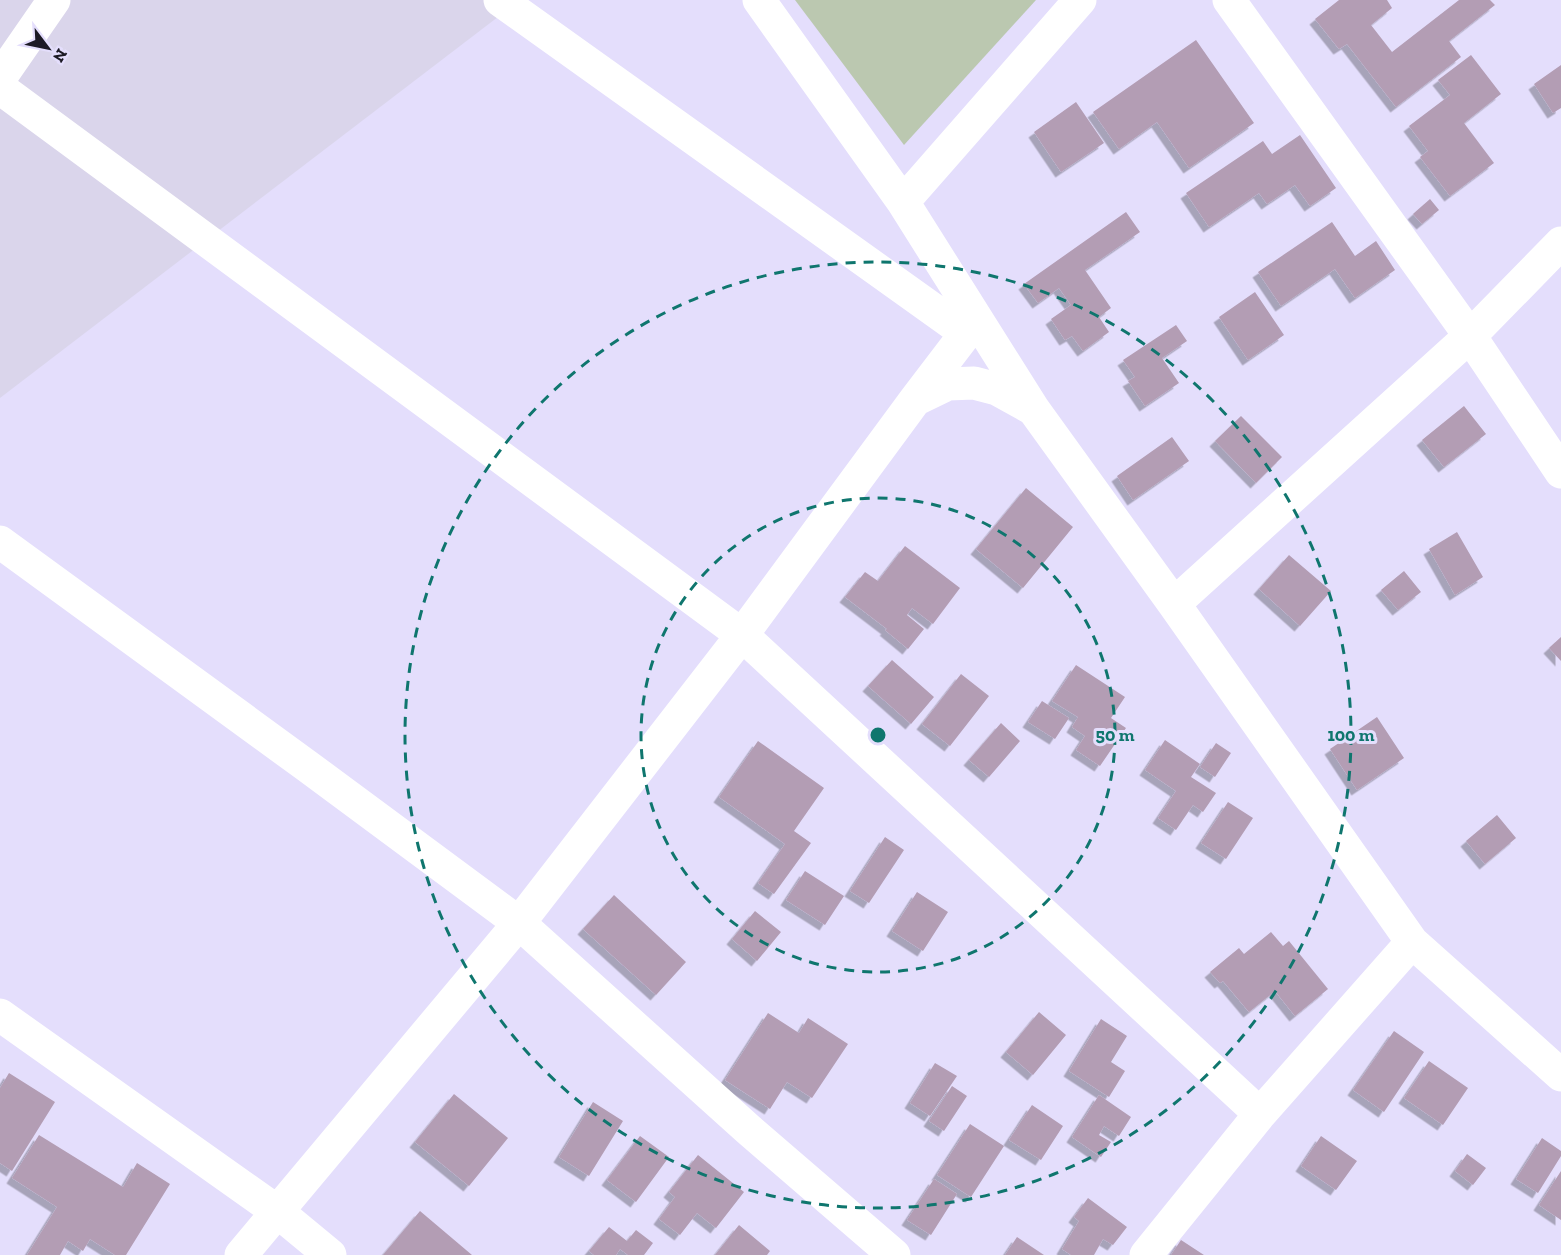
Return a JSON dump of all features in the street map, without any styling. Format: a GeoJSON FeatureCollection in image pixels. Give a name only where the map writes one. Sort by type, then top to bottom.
{"type":"FeatureCollection","features":[{"type":"Feature","properties":{"kind":"street"},"geometry":{"type":"LineString","coordinates":[[0,78],[54,0]]}},
{"type":"Feature","properties":{"kind":"street"},"geometry":{"type":"LineString","coordinates":[[500,0],[971,326]]}},
{"type":"Feature","properties":{"kind":"street"},"geometry":{"type":"LineString","coordinates":[[759,0],[903,202],[971,326],[1174,604],[1412,942],[1561,1075]]}},
{"type":"Feature","properties":{"kind":"street"},"geometry":{"type":"LineString","coordinates":[[903,202],[1080,0]]}},
{"type":"Feature","properties":{"kind":"street"},"geometry":{"type":"LineString","coordinates":[[1229,0],[1470,336],[1561,472]]}},
{"type":"Feature","properties":{"kind":"street"},"geometry":{"type":"LineString","coordinates":[[0,88],[742,635],[1260,1114]]}},
{"type":"Feature","properties":{"kind":"street"},"geometry":{"type":"LineString","coordinates":[[1174,604],[1470,336],[1561,243]]}},
{"type":"Feature","properties":{"kind":"street"},"geometry":{"type":"LineString","coordinates":[[241,1255],[519,923],[742,635],[971,326]]}},
{"type":"Feature","properties":{"kind":"street"},"geometry":{"type":"LineString","coordinates":[[915,400],[948,384],[974,383],[997,389],[1034,410]]}},
{"type":"Feature","properties":{"kind":"street"},"geometry":{"type":"LineString","coordinates":[[0,542],[519,923],[749,1130],[894,1255]]}},
{"type":"Feature","properties":{"kind":"street"},"geometry":{"type":"LineString","coordinates":[[1146,1255],[1260,1114],[1412,942]]}},
{"type":"Feature","properties":{"kind":"street"},"geometry":{"type":"LineString","coordinates":[[0,1014],[278,1212],[330,1255]]}},
{"type":"Feature","properties":{"kind":"shaded area"},"geometry":{"type":"Polygon","coordinates":[[[0,0],[520,0],[0,398],[0,0]]]}},
{"type":"Feature","properties":{"kind":"green space"},"geometry":{"type":"Polygon","coordinates":[[[795,0],[1036,0],[904,145],[795,0]]]}},
{"type":"Feature","properties":{"kind":"building"},"geometry":{"type":"Polygon","coordinates":[[[1339,0],[1387,0],[1392,8],[1371,25],[1392,52],[1459,0],[1490,0],[1495,5],[1449,41],[1461,57],[1396,107],[1347,44],[1339,49],[1315,19],[1339,0]]]}},
{"type":"Feature","properties":{"kind":"building"},"geometry":{"type":"Polygon","coordinates":[[[1196,40],[1254,123],[1189,168],[1157,122],[1119,149],[1093,112],[1196,40]]]}},
{"type":"Feature","properties":{"kind":"building"},"geometry":{"type":"Polygon","coordinates":[[[1471,55],[1501,94],[1464,123],[1494,163],[1450,196],[1420,157],[1428,151],[1409,126],[1450,95],[1438,80],[1471,55]]]}},
{"type":"Feature","properties":{"kind":"building"},"geometry":{"type":"Polygon","coordinates":[[[1561,65],[1561,108],[1553,113],[1534,84],[1561,65]]]}},
{"type":"Feature","properties":{"kind":"building"},"geometry":{"type":"Polygon","coordinates":[[[1076,102],[1104,143],[1061,172],[1034,132],[1076,102]]]}},
{"type":"Feature","properties":{"kind":"building"},"geometry":{"type":"Polygon","coordinates":[[[1300,135],[1336,188],[1310,206],[1295,185],[1267,204],[1259,193],[1209,227],[1186,193],[1263,141],[1272,154],[1300,135]]]}},
{"type":"Feature","properties":{"kind":"building"},"geometry":{"type":"Polygon","coordinates":[[[1430,199],[1439,210],[1422,224],[1413,214],[1430,199]]]}},
{"type":"Feature","properties":{"kind":"building"},"geometry":{"type":"Polygon","coordinates":[[[1126,212],[1140,232],[1085,270],[1111,308],[1099,317],[1109,332],[1083,351],[1072,336],[1065,340],[1051,319],[1071,305],[1059,288],[1038,303],[1024,284],[1126,212]]]}},
{"type":"Feature","properties":{"kind":"building"},"geometry":{"type":"Polygon","coordinates":[[[1332,222],[1355,256],[1376,241],[1395,270],[1355,298],[1335,269],[1281,306],[1258,272],[1332,222]]]}},
{"type":"Feature","properties":{"kind":"building"},"geometry":{"type":"Polygon","coordinates":[[[1255,292],[1284,335],[1248,360],[1219,317],[1255,292]]]}},
{"type":"Feature","properties":{"kind":"building"},"geometry":{"type":"Polygon","coordinates":[[[1176,325],[1187,341],[1162,358],[1179,383],[1145,406],[1128,381],[1135,377],[1123,360],[1176,325]]]}},
{"type":"Feature","properties":{"kind":"building"},"geometry":{"type":"Polygon","coordinates":[[[1464,406],[1486,434],[1444,467],[1422,440],[1464,406]]]}},
{"type":"Feature","properties":{"kind":"building"},"geometry":{"type":"Polygon","coordinates":[[[1241,416],[1282,457],[1256,483],[1215,441],[1241,416]]]}},
{"type":"Feature","properties":{"kind":"building"},"geometry":{"type":"Polygon","coordinates":[[[1172,437],[1189,461],[1133,500],[1117,476],[1172,437]]]}},
{"type":"Feature","properties":{"kind":"building"},"geometry":{"type":"Polygon","coordinates":[[[1026,488],[1073,527],[1023,588],[976,549],[1026,488]]]}},
{"type":"Feature","properties":{"kind":"building"},"geometry":{"type":"Polygon","coordinates":[[[1457,532],[1483,577],[1455,595],[1429,549],[1457,532]]]}},
{"type":"Feature","properties":{"kind":"building"},"geometry":{"type":"Polygon","coordinates":[[[905,546],[960,588],[933,624],[912,608],[907,615],[924,629],[908,649],[885,630],[887,629],[845,597],[865,572],[878,581],[905,546]]]}},
{"type":"Feature","properties":{"kind":"building"},"geometry":{"type":"Polygon","coordinates":[[[1289,555],[1331,591],[1300,626],[1259,589],[1289,555]]]}},
{"type":"Feature","properties":{"kind":"building"},"geometry":{"type":"Polygon","coordinates":[[[1404,571],[1421,592],[1398,610],[1381,590],[1404,571]]]}},
{"type":"Feature","properties":{"kind":"building"},"geometry":{"type":"Polygon","coordinates":[[[1561,637],[1561,661],[1549,648],[1561,637]]]}},
{"type":"Feature","properties":{"kind":"building"},"geometry":{"type":"Polygon","coordinates":[[[892,660],[934,697],[911,724],[868,686],[892,660]]]}},
{"type":"Feature","properties":{"kind":"building"},"geometry":{"type":"Polygon","coordinates":[[[1076,665],[1125,697],[1111,718],[1126,728],[1100,766],[1076,750],[1085,736],[1072,727],[1078,717],[1052,701],[1076,665]]]}},
{"type":"Feature","properties":{"kind":"building"},"geometry":{"type":"Polygon","coordinates":[[[961,674],[989,696],[950,746],[922,724],[961,674]]]}},
{"type":"Feature","properties":{"kind":"building"},"geometry":{"type":"Polygon","coordinates":[[[1042,701],[1069,718],[1055,739],[1028,722],[1042,701]]]}},
{"type":"Feature","properties":{"kind":"building"},"geometry":{"type":"Polygon","coordinates":[[[1377,717],[1404,758],[1357,790],[1330,749],[1377,717]]]}},
{"type":"Feature","properties":{"kind":"building"},"geometry":{"type":"Polygon","coordinates":[[[1001,723],[1020,741],[989,777],[969,760],[1001,723]]]}},
{"type":"Feature","properties":{"kind":"building"},"geometry":{"type":"Polygon","coordinates":[[[1165,740],[1200,764],[1191,777],[1216,793],[1203,812],[1193,805],[1176,830],[1158,818],[1176,791],[1145,770],[1165,740]]]}},
{"type":"Feature","properties":{"kind":"building"},"geometry":{"type":"Polygon","coordinates":[[[758,741],[824,788],[794,831],[811,843],[774,894],[758,883],[785,844],[719,797],[758,741]]]}},
{"type":"Feature","properties":{"kind":"building"},"geometry":{"type":"Polygon","coordinates":[[[1216,743],[1231,753],[1215,777],[1200,767],[1216,743]]]}},
{"type":"Feature","properties":{"kind":"building"},"geometry":{"type":"Polygon","coordinates":[[[1228,802],[1253,818],[1226,859],[1201,843],[1228,802]]]}},
{"type":"Feature","properties":{"kind":"building"},"geometry":{"type":"Polygon","coordinates":[[[1497,815],[1516,838],[1485,864],[1466,841],[1497,815]]]}},
{"type":"Feature","properties":{"kind":"building"},"geometry":{"type":"Polygon","coordinates":[[[885,837],[904,850],[869,903],[850,891],[885,837]]]}},
{"type":"Feature","properties":{"kind":"building"},"geometry":{"type":"Polygon","coordinates":[[[805,871],[844,896],[825,925],[786,900],[805,871]]]}},
{"type":"Feature","properties":{"kind":"building"},"geometry":{"type":"Polygon","coordinates":[[[917,892],[948,912],[923,951],[892,931],[917,892]]]}},
{"type":"Feature","properties":{"kind":"building"},"geometry":{"type":"Polygon","coordinates":[[[614,895],[686,962],[656,995],[583,929],[614,895]]]}},
{"type":"Feature","properties":{"kind":"building"},"geometry":{"type":"Polygon","coordinates":[[[755,911],[781,932],[757,961],[732,939],[755,911]]]}},
{"type":"Feature","properties":{"kind":"building"},"geometry":{"type":"Polygon","coordinates":[[[1271,932],[1283,946],[1289,941],[1328,989],[1295,1016],[1275,991],[1249,1012],[1223,981],[1220,983],[1210,972],[1239,948],[1244,954],[1271,932]]]}},
{"type":"Feature","properties":{"kind":"building"},"geometry":{"type":"Polygon","coordinates":[[[1039,1012],[1066,1035],[1033,1075],[1006,1052],[1039,1012]]]}},
{"type":"Feature","properties":{"kind":"building"},"geometry":{"type":"Polygon","coordinates":[[[768,1013],[799,1033],[808,1018],[848,1044],[812,1098],[787,1082],[770,1109],[725,1080],[768,1013]]]}},
{"type":"Feature","properties":{"kind":"building"},"geometry":{"type":"Polygon","coordinates":[[[1101,1019],[1127,1036],[1111,1062],[1125,1071],[1109,1097],[1069,1071],[1101,1019]]]}},
{"type":"Feature","properties":{"kind":"building"},"geometry":{"type":"Polygon","coordinates":[[[1394,1031],[1424,1052],[1384,1112],[1353,1090],[1394,1031]]]}},
{"type":"Feature","properties":{"kind":"building"},"geometry":{"type":"Polygon","coordinates":[[[1429,1061],[1468,1088],[1443,1125],[1404,1098],[1429,1061]]]}},
{"type":"Feature","properties":{"kind":"building"},"geometry":{"type":"Polygon","coordinates":[[[935,1063],[957,1076],[930,1116],[910,1103],[935,1063]]]}},
{"type":"Feature","properties":{"kind":"building"},"geometry":{"type":"Polygon","coordinates":[[[9,1073],[55,1102],[12,1171],[0,1163],[0,1088],[9,1073]]]}},
{"type":"Feature","properties":{"kind":"building"},"geometry":{"type":"Polygon","coordinates":[[[952,1086],[967,1096],[944,1131],[929,1121],[952,1086]]]}},
{"type":"Feature","properties":{"kind":"building"},"geometry":{"type":"Polygon","coordinates":[[[454,1094],[508,1138],[469,1186],[415,1142],[454,1094]]]}},
{"type":"Feature","properties":{"kind":"building"},"geometry":{"type":"Polygon","coordinates":[[[1099,1095],[1131,1117],[1119,1136],[1104,1126],[1099,1135],[1111,1142],[1101,1157],[1072,1137],[1099,1095]]]}},
{"type":"Feature","properties":{"kind":"building"},"geometry":{"type":"Polygon","coordinates":[[[593,1102],[623,1121],[589,1176],[559,1157],[593,1102]]]}},
{"type":"Feature","properties":{"kind":"building"},"geometry":{"type":"Polygon","coordinates":[[[1032,1105],[1063,1126],[1041,1160],[1009,1140],[1032,1105]]]}},
{"type":"Feature","properties":{"kind":"building"},"geometry":{"type":"Polygon","coordinates":[[[970,1124],[1004,1146],[971,1197],[937,1175],[970,1124]]]}},
{"type":"Feature","properties":{"kind":"building"},"geometry":{"type":"Polygon","coordinates":[[[39,1135],[123,1187],[137,1163],[170,1184],[126,1255],[115,1255],[90,1239],[83,1251],[68,1241],[60,1255],[27,1255],[57,1207],[12,1178],[39,1135]]]}},
{"type":"Feature","properties":{"kind":"building"},"geometry":{"type":"Polygon","coordinates":[[[640,1136],[669,1157],[636,1202],[607,1180],[640,1136]]]}},
{"type":"Feature","properties":{"kind":"building"},"geometry":{"type":"Polygon","coordinates":[[[1321,1136],[1357,1161],[1336,1190],[1301,1166],[1321,1136]]]}},
{"type":"Feature","properties":{"kind":"building"},"geometry":{"type":"Polygon","coordinates":[[[1542,1138],[1561,1151],[1561,1156],[1538,1193],[1516,1179],[1542,1138]]]}},
{"type":"Feature","properties":{"kind":"building"},"geometry":{"type":"Polygon","coordinates":[[[1467,1154],[1486,1168],[1473,1185],[1455,1171],[1467,1154]]]}},
{"type":"Feature","properties":{"kind":"building"},"geometry":{"type":"Polygon","coordinates":[[[698,1155],[744,1192],[716,1228],[697,1213],[680,1235],[659,1219],[675,1197],[669,1192],[698,1155]]]}},
{"type":"Feature","properties":{"kind":"building"},"geometry":{"type":"Polygon","coordinates":[[[1561,1171],[1561,1220],[1539,1205],[1561,1171]]]}},
{"type":"Feature","properties":{"kind":"building"},"geometry":{"type":"Polygon","coordinates":[[[934,1179],[957,1194],[931,1235],[907,1220],[934,1179]]]}},
{"type":"Feature","properties":{"kind":"building"},"geometry":{"type":"Polygon","coordinates":[[[1088,1198],[1127,1227],[1113,1245],[1103,1239],[1094,1255],[1071,1255],[1062,1249],[1079,1221],[1074,1217],[1088,1198]]]}},
{"type":"Feature","properties":{"kind":"building"},"geometry":{"type":"Polygon","coordinates":[[[420,1211],[472,1255],[383,1255],[420,1211]]]}},
{"type":"Feature","properties":{"kind":"building"},"geometry":{"type":"Polygon","coordinates":[[[739,1225],[770,1251],[767,1255],[715,1255],[739,1225]]]}},
{"type":"Feature","properties":{"kind":"building"},"geometry":{"type":"Polygon","coordinates":[[[609,1227],[627,1241],[636,1230],[653,1243],[644,1255],[628,1255],[620,1249],[616,1255],[594,1255],[589,1251],[609,1227]]]}},
{"type":"Feature","properties":{"kind":"building"},"geometry":{"type":"Polygon","coordinates":[[[1017,1237],[1044,1255],[1005,1255],[1017,1237]]]}},
{"type":"Feature","properties":{"kind":"building"},"geometry":{"type":"Polygon","coordinates":[[[1181,1240],[1204,1255],[1171,1255],[1181,1240]]]}}]}
